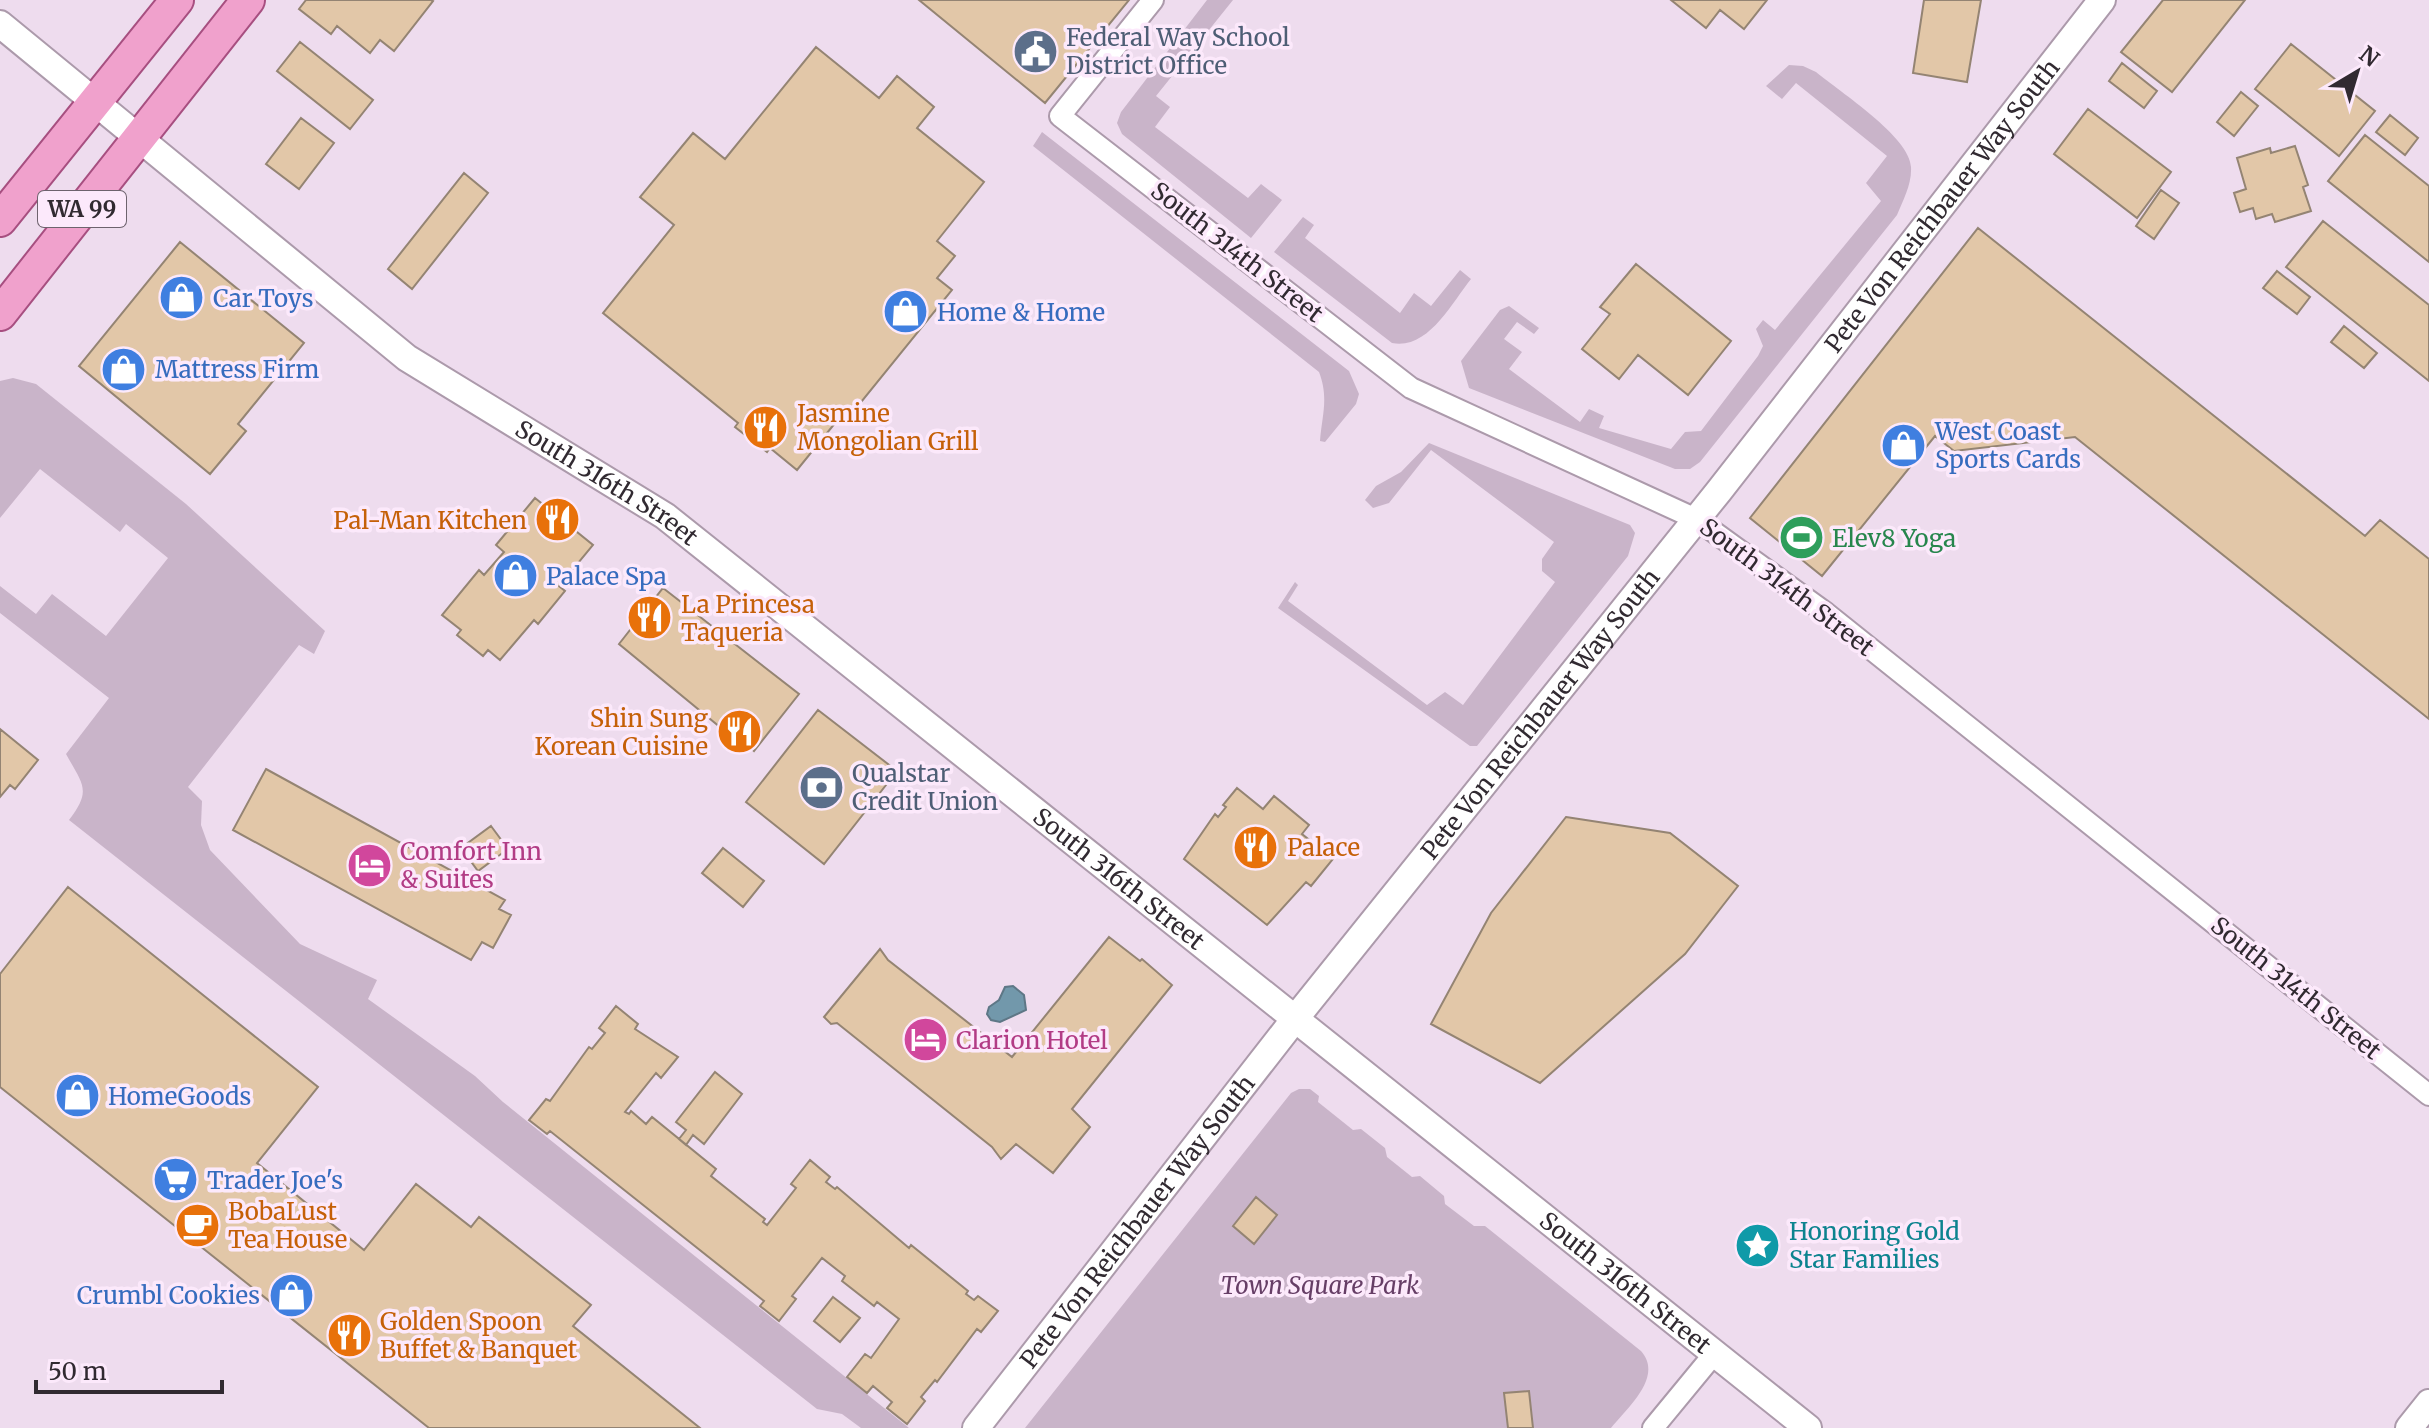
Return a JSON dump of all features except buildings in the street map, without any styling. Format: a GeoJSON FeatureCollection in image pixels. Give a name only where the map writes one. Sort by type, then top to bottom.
{"type":"FeatureCollection","features":[{"type":"Feature","properties":{"kind":"main road","name":"WA 99"},"geometry":{"type":"LineString","coordinates":[[0,220],[177,0]]}},
{"type":"Feature","properties":{"kind":"main road","name":"WA 99"},"geometry":{"type":"LineString","coordinates":[[0,314],[248,0]]}},
{"type":"Feature","properties":{"kind":"street","name":"South 314th Street"},"geometry":{"type":"LineString","coordinates":[[1153,0],[1060,116],[1103,146],[1411,388],[1696,519],[1826,613],[2429,1095]]}},
{"type":"Feature","properties":{"kind":"street","name":"Pete Von Reichbauer Way South"},"geometry":{"type":"LineString","coordinates":[[976,1428],[1294,1020],[1696,519],[2102,0]]}},
{"type":"Feature","properties":{"kind":"street","name":"South 316th Street"},"geometry":{"type":"LineString","coordinates":[[0,24],[407,358],[665,516],[1808,1428]]}},
{"type":"Feature","properties":{"kind":"street"},"geometry":{"type":"LineString","coordinates":[[1653,1428],[1714,1354]]}},
{"type":"Feature","properties":{"kind":"street"},"geometry":{"type":"LineString","coordinates":[[2409,1428],[2429,1403]]}},
{"type":"Feature","properties":{"kind":"green space"},"geometry":{"type":"Polygon","coordinates":[[[1207,0],[1233,0],[1156,96],[1170,107],[1155,127],[1248,198],[1261,184],[1282,200],[1251,238],[1122,134],[1117,123],[1121,112],[1207,0]]]}},
{"type":"Feature","properties":{"kind":"green space"},"geometry":{"type":"Polygon","coordinates":[[[1789,65],[1803,66],[1816,72],[1887,129],[1908,155],[1910,180],[1897,215],[1700,462],[1690,469],[1675,469],[1469,388],[1461,361],[1500,310],[1509,306],[1539,328],[1534,334],[1517,322],[1504,339],[1522,352],[1509,369],[1580,422],[1589,409],[1604,416],[1599,428],[1671,449],[1685,432],[1701,431],[1758,356],[1763,346],[1756,329],[1763,320],[1775,330],[1881,201],[1866,183],[1887,156],[1796,83],[1782,99],[1766,86],[1789,65]]]}},
{"type":"Feature","properties":{"kind":"green space"},"geometry":{"type":"Polygon","coordinates":[[[1042,132],[1349,371],[1359,394],[1356,404],[1325,442],[1320,441],[1324,398],[1319,372],[1033,146],[1042,132]]]}},
{"type":"Feature","properties":{"kind":"green space"},"geometry":{"type":"Polygon","coordinates":[[[1303,217],[1314,225],[1305,238],[1400,313],[1414,293],[1431,306],[1460,270],[1471,279],[1428,332],[1405,343],[1392,343],[1274,252],[1303,217]]]}},
{"type":"Feature","properties":{"kind":"green space"},"geometry":{"type":"Polygon","coordinates":[[[13,378],[36,384],[186,504],[325,631],[314,654],[299,645],[188,787],[202,801],[201,825],[210,850],[300,944],[377,980],[368,999],[475,1076],[503,1102],[909,1428],[861,1428],[842,1414],[817,1409],[69,820],[83,794],[77,773],[66,754],[109,698],[0,613],[0,586],[36,614],[52,594],[106,636],[168,558],[126,524],[120,532],[40,469],[0,518],[0,381],[13,378]]]}},
{"type":"Feature","properties":{"kind":"green space"},"geometry":{"type":"Polygon","coordinates":[[[1429,443],[1630,525],[1635,533],[1628,556],[1477,746],[1470,746],[1278,608],[1295,582],[1298,585],[1288,601],[1427,705],[1445,692],[1463,705],[1555,582],[1542,571],[1542,559],[1554,542],[1431,450],[1389,503],[1373,508],[1365,500],[1376,486],[1401,472],[1429,443]]]}},
{"type":"Feature","properties":{"kind":"green space","name":"Town Square Park"},"geometry":{"type":"Polygon","coordinates":[[[1310,1089],[1319,1096],[1318,1102],[1353,1130],[1361,1129],[1385,1148],[1387,1157],[1412,1177],[1420,1176],[1444,1196],[1445,1204],[1474,1226],[1485,1226],[1641,1351],[1647,1361],[1646,1382],[1634,1402],[1611,1428],[1025,1428],[1291,1093],[1310,1089]]]}},
{"type":"Feature","properties":{"kind":"water"},"geometry":{"type":"Polygon","coordinates":[[[1013,986],[1024,995],[1026,1010],[1000,1022],[991,1020],[987,1014],[989,1007],[999,1000],[1005,987],[1013,986]]]}},
{"type":"Feature","properties":{"kind":"place","name":"Federal Way School District Office"},"geometry":{"type":"Point","coordinates":[1035,51]}},
{"type":"Feature","properties":{"kind":"place","name":"Car Toys"},"geometry":{"type":"Point","coordinates":[182,298]}},
{"type":"Feature","properties":{"kind":"place","name":"Home & Home"},"geometry":{"type":"Point","coordinates":[906,312]}},
{"type":"Feature","properties":{"kind":"place","name":"Mattress Firm"},"geometry":{"type":"Point","coordinates":[124,369]}},
{"type":"Feature","properties":{"kind":"place","name":"Jasmine Mongolian Grill"},"geometry":{"type":"Point","coordinates":[766,427]}},
{"type":"Feature","properties":{"kind":"place","name":"West Coast Sports Cards"},"geometry":{"type":"Point","coordinates":[1904,445]}},
{"type":"Feature","properties":{"kind":"place","name":"Pal-Man Kitchen"},"geometry":{"type":"Point","coordinates":[558,520]}},
{"type":"Feature","properties":{"kind":"place","name":"Elev8 Yoga"},"geometry":{"type":"Point","coordinates":[1801,538]}},
{"type":"Feature","properties":{"kind":"place","name":"Palace Spa"},"geometry":{"type":"Point","coordinates":[515,576]}},
{"type":"Feature","properties":{"kind":"place","name":"La Princesa Taqueria"},"geometry":{"type":"Point","coordinates":[650,618]}},
{"type":"Feature","properties":{"kind":"place","name":"Shin Sung Korean Cuisine"},"geometry":{"type":"Point","coordinates":[739,732]}},
{"type":"Feature","properties":{"kind":"place","name":"Qualstar Credit Union"},"geometry":{"type":"Point","coordinates":[821,787]}},
{"type":"Feature","properties":{"kind":"place","name":"Palace"},"geometry":{"type":"Point","coordinates":[1256,847]}},
{"type":"Feature","properties":{"kind":"place","name":"Comfort Inn & Suites"},"geometry":{"type":"Point","coordinates":[369,865]}},
{"type":"Feature","properties":{"kind":"place","name":"Clarion Hotel"},"geometry":{"type":"Point","coordinates":[925,1040]}},
{"type":"Feature","properties":{"kind":"place","name":"HomeGoods"},"geometry":{"type":"Point","coordinates":[77,1096]}},
{"type":"Feature","properties":{"kind":"place","name":"Trader Joe's"},"geometry":{"type":"Point","coordinates":[176,1180]}},
{"type":"Feature","properties":{"kind":"place","name":"BobaLust Tea House"},"geometry":{"type":"Point","coordinates":[197,1225]}},
{"type":"Feature","properties":{"kind":"place","name":"Honoring Gold Star Families"},"geometry":{"type":"Point","coordinates":[1758,1245]}},
{"type":"Feature","properties":{"kind":"place","name":"Crumbl Cookies"},"geometry":{"type":"Point","coordinates":[291,1295]}},
{"type":"Feature","properties":{"kind":"place","name":"Golden Spoon Buffet & Banquet"},"geometry":{"type":"Point","coordinates":[349,1335]}}]}
